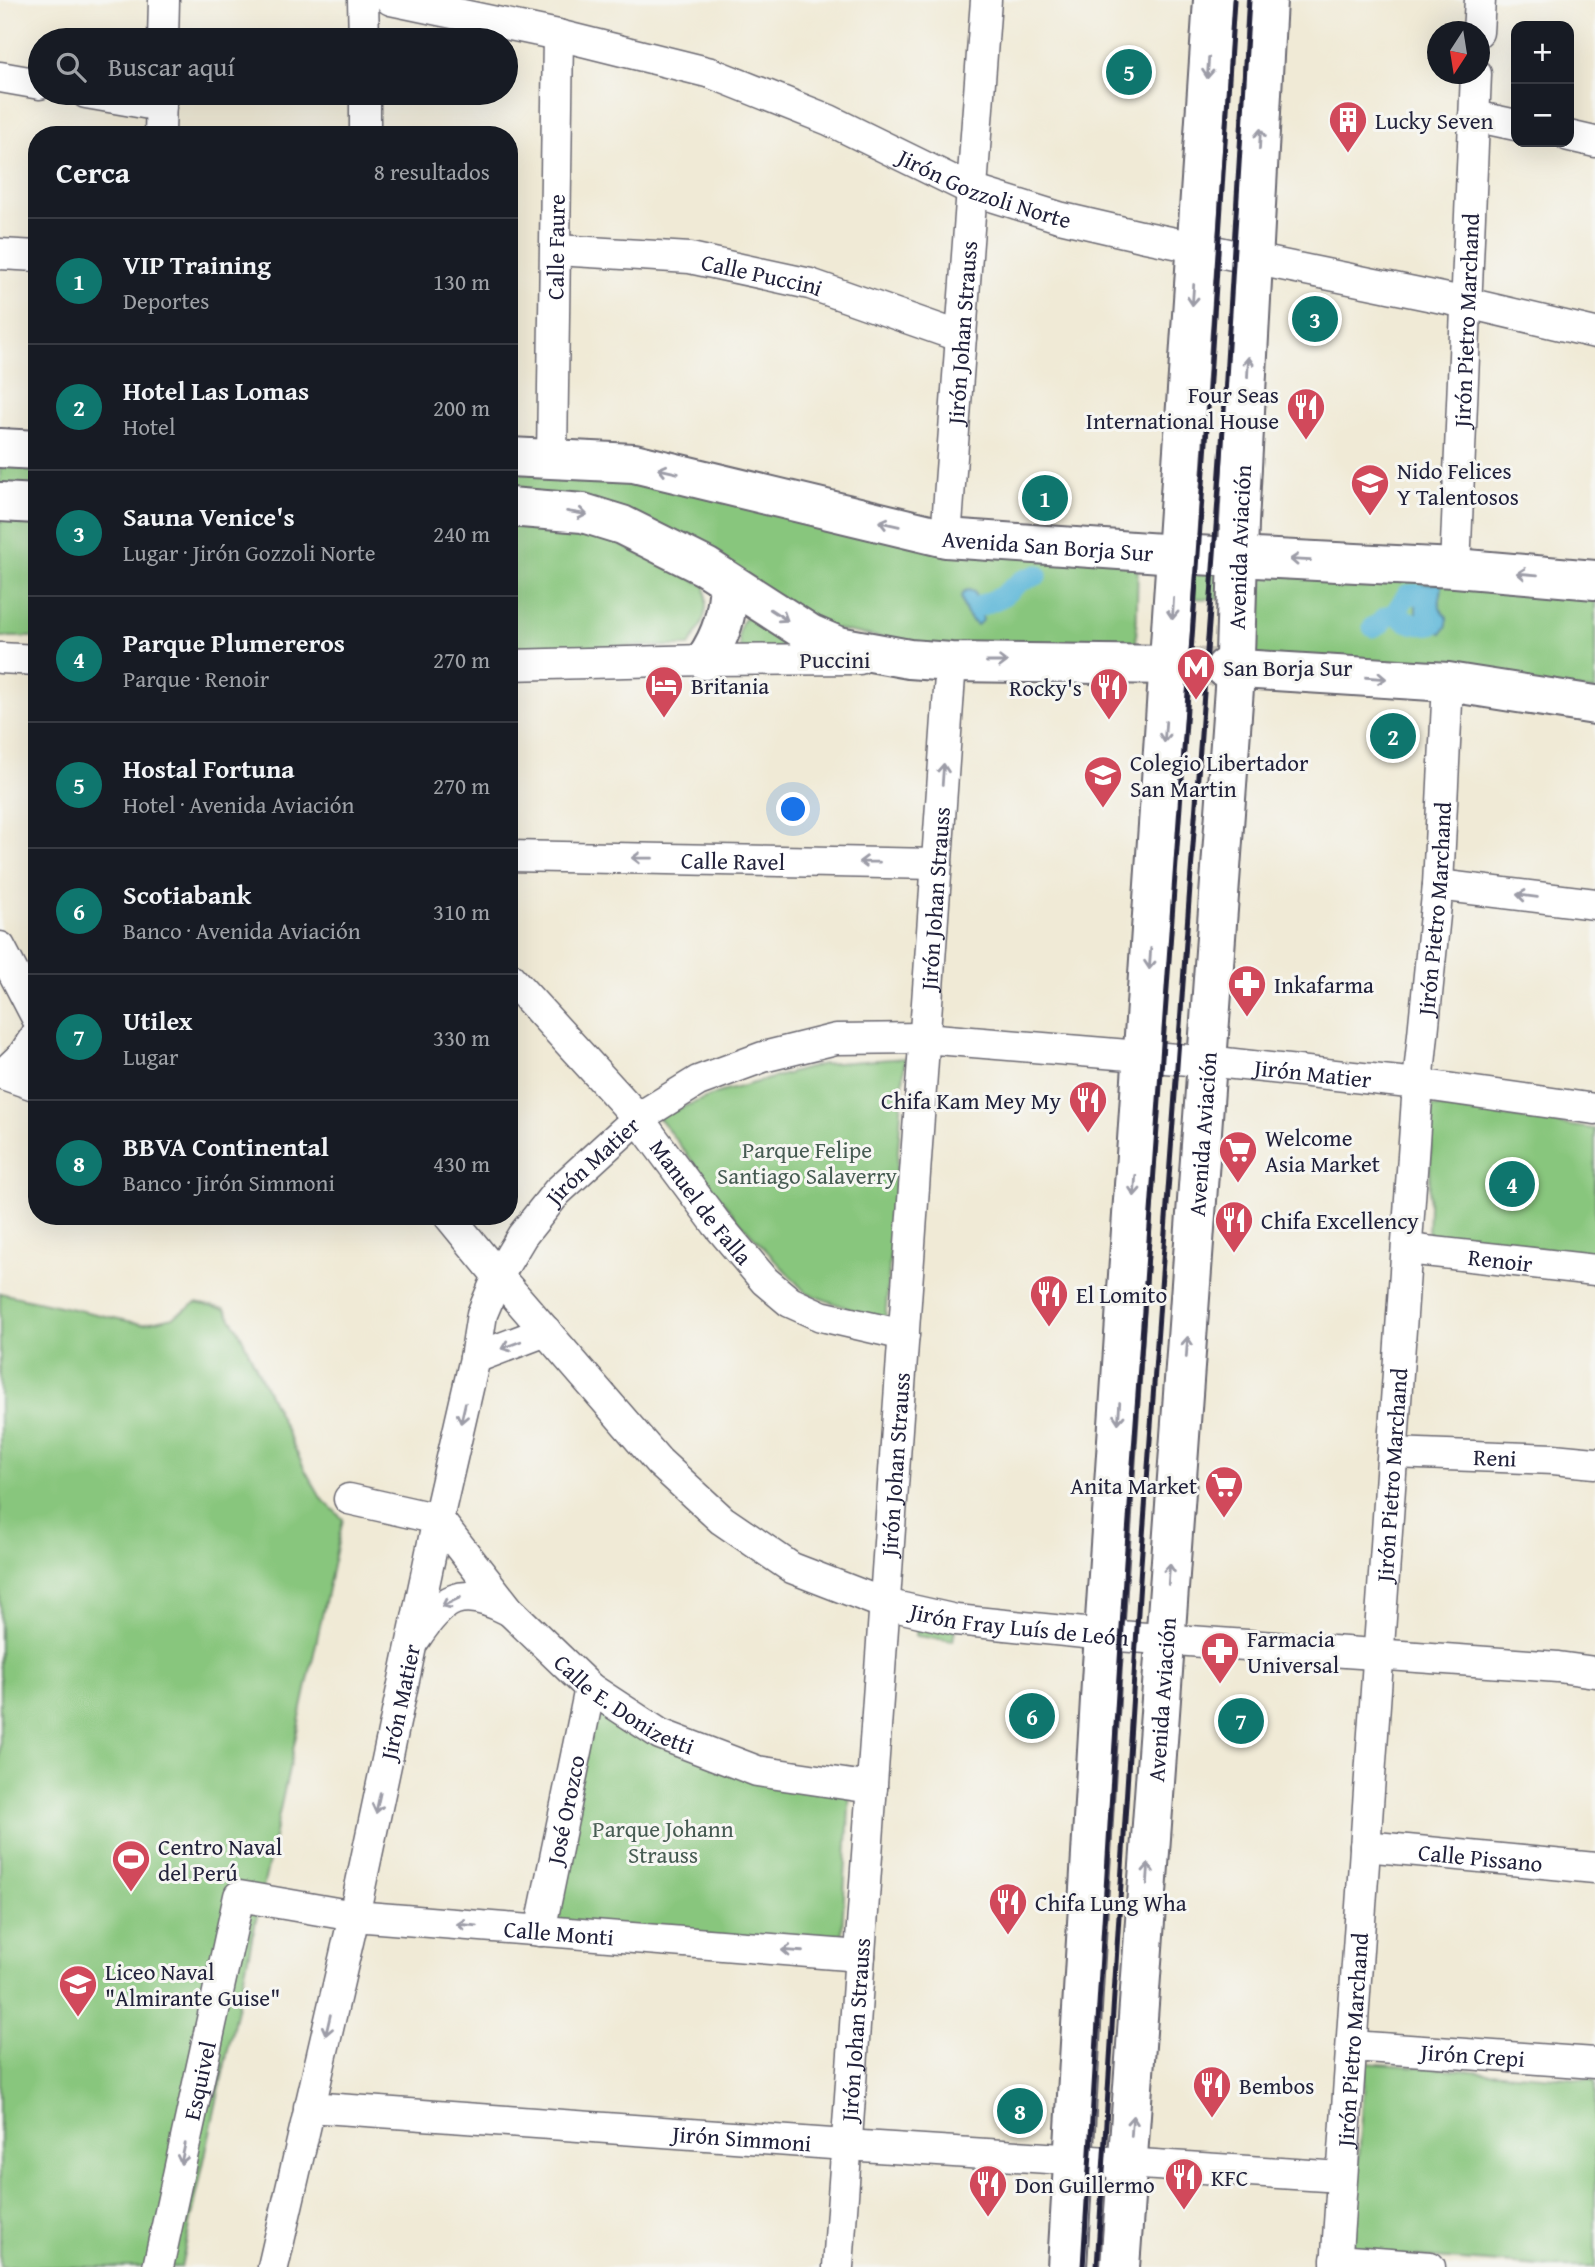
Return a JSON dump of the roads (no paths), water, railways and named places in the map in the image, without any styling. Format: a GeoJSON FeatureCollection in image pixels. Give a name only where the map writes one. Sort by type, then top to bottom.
{"type":"FeatureCollection","features":[{"type":"Feature","properties":{"kind":"main road"},"geometry":{"type":"LineString","coordinates":[[1067,2267],[1104,1635],[1172,664],[1176,554],[1213,0]]}},
{"type":"Feature","properties":{"kind":"main road","name":"Avenida Aviación"},"geometry":{"type":"LineString","coordinates":[[1120,2267],[1208,1062],[1230,668],[1239,557],[1267,0]]}},
{"type":"Feature","properties":{"kind":"main road"},"geometry":{"type":"LineString","coordinates":[[0,448],[28,450]]}},
{"type":"Feature","properties":{"kind":"main road","name":"Avenida San Borja Sur"},"geometry":{"type":"LineString","coordinates":[[518,457],[634,463],[946,538],[1176,554],[1455,568],[1595,580]]}},
{"type":"Feature","properties":{"kind":"main road"},"geometry":{"type":"LineString","coordinates":[[0,502],[28,504]]}},
{"type":"Feature","properties":{"kind":"main road"},"geometry":{"type":"LineString","coordinates":[[518,508],[583,513],[622,525],[706,567],[810,635],[838,646],[909,659],[951,662],[1172,664]]}},
{"type":"Feature","properties":{"kind":"main road"},"geometry":{"type":"LineString","coordinates":[[705,660],[723,629],[729,583]]}},
{"type":"Feature","properties":{"kind":"main road"},"geometry":{"type":"LineString","coordinates":[[1230,668],[1448,682],[1595,705]]}},
{"type":"Feature","properties":{"kind":"street"},"geometry":{"type":"LineString","coordinates":[[163,28],[164,0]]}},
{"type":"Feature","properties":{"kind":"street"},"geometry":{"type":"LineString","coordinates":[[363,0],[364,28]]}},
{"type":"Feature","properties":{"kind":"street","name":"Jirón Gozzoli Norte"},"geometry":{"type":"LineString","coordinates":[[391,0],[711,73],[829,120],[972,190],[1059,217],[1468,303],[1595,333]]}},
{"type":"Feature","properties":{"kind":"street","name":"Jirón Johan Strauss"},"geometry":{"type":"LineString","coordinates":[[946,538],[986,0]]}},
{"type":"Feature","properties":{"kind":"street"},"geometry":{"type":"LineString","coordinates":[[1479,21],[1480,0]]}},
{"type":"Feature","properties":{"kind":"street","name":"Calle Faure"},"geometry":{"type":"LineString","coordinates":[[552,457],[558,36]]}},
{"type":"Feature","properties":{"kind":"street"},"geometry":{"type":"LineString","coordinates":[[0,77],[28,82]]}},
{"type":"Feature","properties":{"kind":"street","name":"Jirón Pietro Marchand"},"geometry":{"type":"LineString","coordinates":[[1455,568],[1476,84]]}},
{"type":"Feature","properties":{"kind":"street"},"geometry":{"type":"LineString","coordinates":[[136,105],[161,111]]}},
{"type":"Feature","properties":{"kind":"street"},"geometry":{"type":"LineString","coordinates":[[365,105],[365,126]]}},
{"type":"Feature","properties":{"kind":"street"},"geometry":{"type":"LineString","coordinates":[[1474,116],[1511,124]]}},
{"type":"Feature","properties":{"kind":"street"},"geometry":{"type":"LineString","coordinates":[[1574,137],[1595,142]]}},
{"type":"Feature","properties":{"kind":"street","name":"Calle Puccini"},"geometry":{"type":"LineString","coordinates":[[556,250],[690,258],[810,284],[961,337]]}},
{"type":"Feature","properties":{"kind":"street"},"geometry":{"type":"LineString","coordinates":[[0,254],[28,256]]}},
{"type":"Feature","properties":{"kind":"street"},"geometry":{"type":"LineString","coordinates":[[0,659],[28,660]]}},
{"type":"Feature","properties":{"kind":"street","name":"Puccini"},"geometry":{"type":"LineString","coordinates":[[518,665],[909,659]]}},
{"type":"Feature","properties":{"kind":"street","name":"Jirón Johan Strauss"},"geometry":{"type":"LineString","coordinates":[[838,2267],[951,662]]}},
{"type":"Feature","properties":{"kind":"street","name":"Jirón Pietro Marchand"},"geometry":{"type":"LineString","coordinates":[[1336,2264],[1418,1084],[1438,885],[1448,682]]}},
{"type":"Feature","properties":{"kind":"street","name":"Calle Ravel"},"geometry":{"type":"LineString","coordinates":[[518,863],[937,864]]}},
{"type":"Feature","properties":{"kind":"street"},"geometry":{"type":"LineString","coordinates":[[1438,885],[1595,904]]}},
{"type":"Feature","properties":{"kind":"street"},"geometry":{"type":"LineString","coordinates":[[0,947],[28,1001]]}},
{"type":"Feature","properties":{"kind":"street","name":"Manuel de Falla"},"geometry":{"type":"LineString","coordinates":[[518,987],[638,1118],[716,1223],[765,1281],[790,1302],[821,1316],[904,1335]]}},
{"type":"Feature","properties":{"kind":"street","name":"Jirón Matier"},"geometry":{"type":"LineString","coordinates":[[273,2267],[354,1916],[410,1647],[475,1358],[482,1314],[498,1276],[522,1236],[557,1192],[638,1118],[698,1081],[763,1057],[836,1040],[924,1038],[1208,1062],[1418,1084],[1595,1109]]}},
{"type":"Feature","properties":{"kind":"street"},"geometry":{"type":"LineString","coordinates":[[28,1048],[2,1073],[28,1083]]}},
{"type":"Feature","properties":{"kind":"street","name":"Jirón Fray Luís de León"},"geometry":{"type":"LineString","coordinates":[[456,1225],[659,1462],[722,1520],[792,1568],[885,1604],[956,1619],[1104,1635],[1558,1667],[1595,1672]]}},
{"type":"Feature","properties":{"kind":"street","name":"Renoir"},"geometry":{"type":"LineString","coordinates":[[1407,1249],[1595,1269]]}},
{"type":"Feature","properties":{"kind":"street"},"geometry":{"type":"LineString","coordinates":[[475,1358],[546,1331]]}},
{"type":"Feature","properties":{"kind":"street","name":"Reni"},"geometry":{"type":"LineString","coordinates":[[1393,1452],[1595,1463]]}},
{"type":"Feature","properties":{"kind":"street"},"geometry":{"type":"LineString","coordinates":[[349,1499],[438,1520]]}},
{"type":"Feature","properties":{"kind":"street","name":"Calle E. Donizetti"},"geometry":{"type":"LineString","coordinates":[[438,1520],[509,1610],[590,1688],[660,1734],[757,1771],[872,1788]]}},
{"type":"Feature","properties":{"kind":"street"},"geometry":{"type":"LineString","coordinates":[[410,1647],[430,1617],[445,1603],[462,1597],[485,1598],[509,1610]]}},
{"type":"Feature","properties":{"kind":"street","name":"José Orozco"},"geometry":{"type":"LineString","coordinates":[[540,1931],[590,1688]]}},
{"type":"Feature","properties":{"kind":"street","name":"Calle Pissano"},"geometry":{"type":"LineString","coordinates":[[1364,1846],[1595,1868]]}},
{"type":"Feature","properties":{"kind":"street","name":"Calle Monti"},"geometry":{"type":"LineString","coordinates":[[249,1897],[354,1916],[860,1956]]}},
{"type":"Feature","properties":{"kind":"street","name":"Esquivel"},"geometry":{"type":"LineString","coordinates":[[158,2267],[249,1897]]}},
{"type":"Feature","properties":{"kind":"street","name":"Jirón Crepi"},"geometry":{"type":"LineString","coordinates":[[1352,2046],[1595,2063]]}},
{"type":"Feature","properties":{"kind":"street","name":"Jirón Simmoni"},"geometry":{"type":"LineString","coordinates":[[309,2107],[1341,2177]]}},
{"type":"Feature","properties":{"kind":"street"},"geometry":{"type":"LineString","coordinates":[[1336,2264],[1430,2267]]}},
{"type":"Feature","properties":{"kind":"water"},"geometry":{"type":"Polygon","coordinates":[[[1422,584],[1442,584],[1440,605],[1447,617],[1447,625],[1442,633],[1436,631],[1432,619],[1416,615],[1416,601],[1422,584]]]}},
{"type":"Feature","properties":{"kind":"water"},"geometry":{"type":"Polygon","coordinates":[[[969,590],[974,592],[983,620],[977,625],[964,609],[961,596],[969,590]]]}},
{"type":"Feature","properties":{"kind":"waterway"},"geometry":{"type":"LineString","coordinates":[[980,606],[1001,597],[1021,581],[1037,575]]}},
{"type":"Feature","properties":{"kind":"waterway"},"geometry":{"type":"LineString","coordinates":[[1373,627],[1395,613],[1407,595],[1418,594]]}},
{"type":"Feature","properties":{"kind":"waterway"},"geometry":{"type":"LineString","coordinates":[[1395,613],[1414,624],[1435,623]]}},
{"type":"Feature","properties":{"kind":"tunnel"},"geometry":{"type":"LineString","coordinates":[[1175,665],[1225,668]]}},
{"type":"Feature","properties":{"kind":"railway"},"geometry":{"type":"LineString","coordinates":[[1083,2267],[1126,1562],[1206,442],[1234,0]]}},
{"type":"Feature","properties":{"kind":"railway"},"geometry":{"type":"LineString","coordinates":[[1097,2267],[1141,1564],[1222,444],[1249,0]]}},
{"type":"Feature","properties":{"kind":"place","name":"Hostal Fortuna"},"geometry":{"type":"Point","coordinates":[1129,72]}},
{"type":"Feature","properties":{"kind":"place","name":"Lucky Seven"},"geometry":{"type":"Point","coordinates":[1348,154]}},
{"type":"Feature","properties":{"kind":"place","name":"Sauna Venice's"},"geometry":{"type":"Point","coordinates":[1315,319]}},
{"type":"Feature","properties":{"kind":"place","name":"Four Seas International House"},"geometry":{"type":"Point","coordinates":[1306,441]}},
{"type":"Feature","properties":{"kind":"place","name":"VIP Training"},"geometry":{"type":"Point","coordinates":[1045,498]}},
{"type":"Feature","properties":{"kind":"place","name":"Nido Felices Y Talentosos"},"geometry":{"type":"Point","coordinates":[1370,517]}},
{"type":"Feature","properties":{"kind":"place","name":"San Borja Sur"},"geometry":{"type":"Point","coordinates":[1196,701]}},
{"type":"Feature","properties":{"kind":"place","name":"Britania"},"geometry":{"type":"Point","coordinates":[664,719]}},
{"type":"Feature","properties":{"kind":"place","name":"Rocky's"},"geometry":{"type":"Point","coordinates":[1109,721]}},
{"type":"Feature","properties":{"kind":"place","name":"Hotel Las Lomas"},"geometry":{"type":"Point","coordinates":[1393,736]}},
{"type":"Feature","properties":{"kind":"place","name":"Colegio Libertador San Martin"},"geometry":{"type":"Point","coordinates":[1103,809]}},
{"type":"Feature","properties":{"kind":"place","name":"Inkafarma"},"geometry":{"type":"Point","coordinates":[1247,1018]}},
{"type":"Feature","properties":{"kind":"place","name":"Chifa Kam Mey My"},"geometry":{"type":"Point","coordinates":[1088,1134]}},
{"type":"Feature","properties":{"kind":"place","name":"Welcome Asia Market"},"geometry":{"type":"Point","coordinates":[1238,1184]}},
{"type":"Feature","properties":{"kind":"place","name":"Parque Plumereros"},"geometry":{"type":"Point","coordinates":[1512,1184]}},
{"type":"Feature","properties":{"kind":"place","name":"Chifa Excellency"},"geometry":{"type":"Point","coordinates":[1234,1254]}},
{"type":"Feature","properties":{"kind":"place","name":"El Lomito"},"geometry":{"type":"Point","coordinates":[1049,1328]}},
{"type":"Feature","properties":{"kind":"place","name":"Anita Market"},"geometry":{"type":"Point","coordinates":[1224,1519]}},
{"type":"Feature","properties":{"kind":"place","name":"Farmacia Universal"},"geometry":{"type":"Point","coordinates":[1220,1685]}},
{"type":"Feature","properties":{"kind":"place","name":"Scotiabank"},"geometry":{"type":"Point","coordinates":[1032,1716]}},
{"type":"Feature","properties":{"kind":"place","name":"Utilex"},"geometry":{"type":"Point","coordinates":[1241,1721]}},
{"type":"Feature","properties":{"kind":"place","name":"Centro Naval del Perú"},"geometry":{"type":"Point","coordinates":[131,1893]}},
{"type":"Feature","properties":{"kind":"place","name":"Chifa Lung Wha"},"geometry":{"type":"Point","coordinates":[1008,1936]}},
{"type":"Feature","properties":{"kind":"place","name":"Liceo Naval \"Almirante Guise\""},"geometry":{"type":"Point","coordinates":[78,2018]}},
{"type":"Feature","properties":{"kind":"place","name":"BBVA Continental"},"geometry":{"type":"Point","coordinates":[1020,2111]}},
{"type":"Feature","properties":{"kind":"place","name":"Bembos"},"geometry":{"type":"Point","coordinates":[1212,2119]}},
{"type":"Feature","properties":{"kind":"place","name":"KFC"},"geometry":{"type":"Point","coordinates":[1184,2211]}},
{"type":"Feature","properties":{"kind":"place","name":"Don Guillermo"},"geometry":{"type":"Point","coordinates":[988,2218]}},
{"type":"Feature","properties":{"kind":"park label","name":"Parque Felipe Santiago Salaverry"},"geometry":{"type":"Point","coordinates":[807,1162]}},
{"type":"Feature","properties":{"kind":"park label","name":"Parque Johann Strauss"},"geometry":{"type":"Point","coordinates":[663,1841]}}]}
